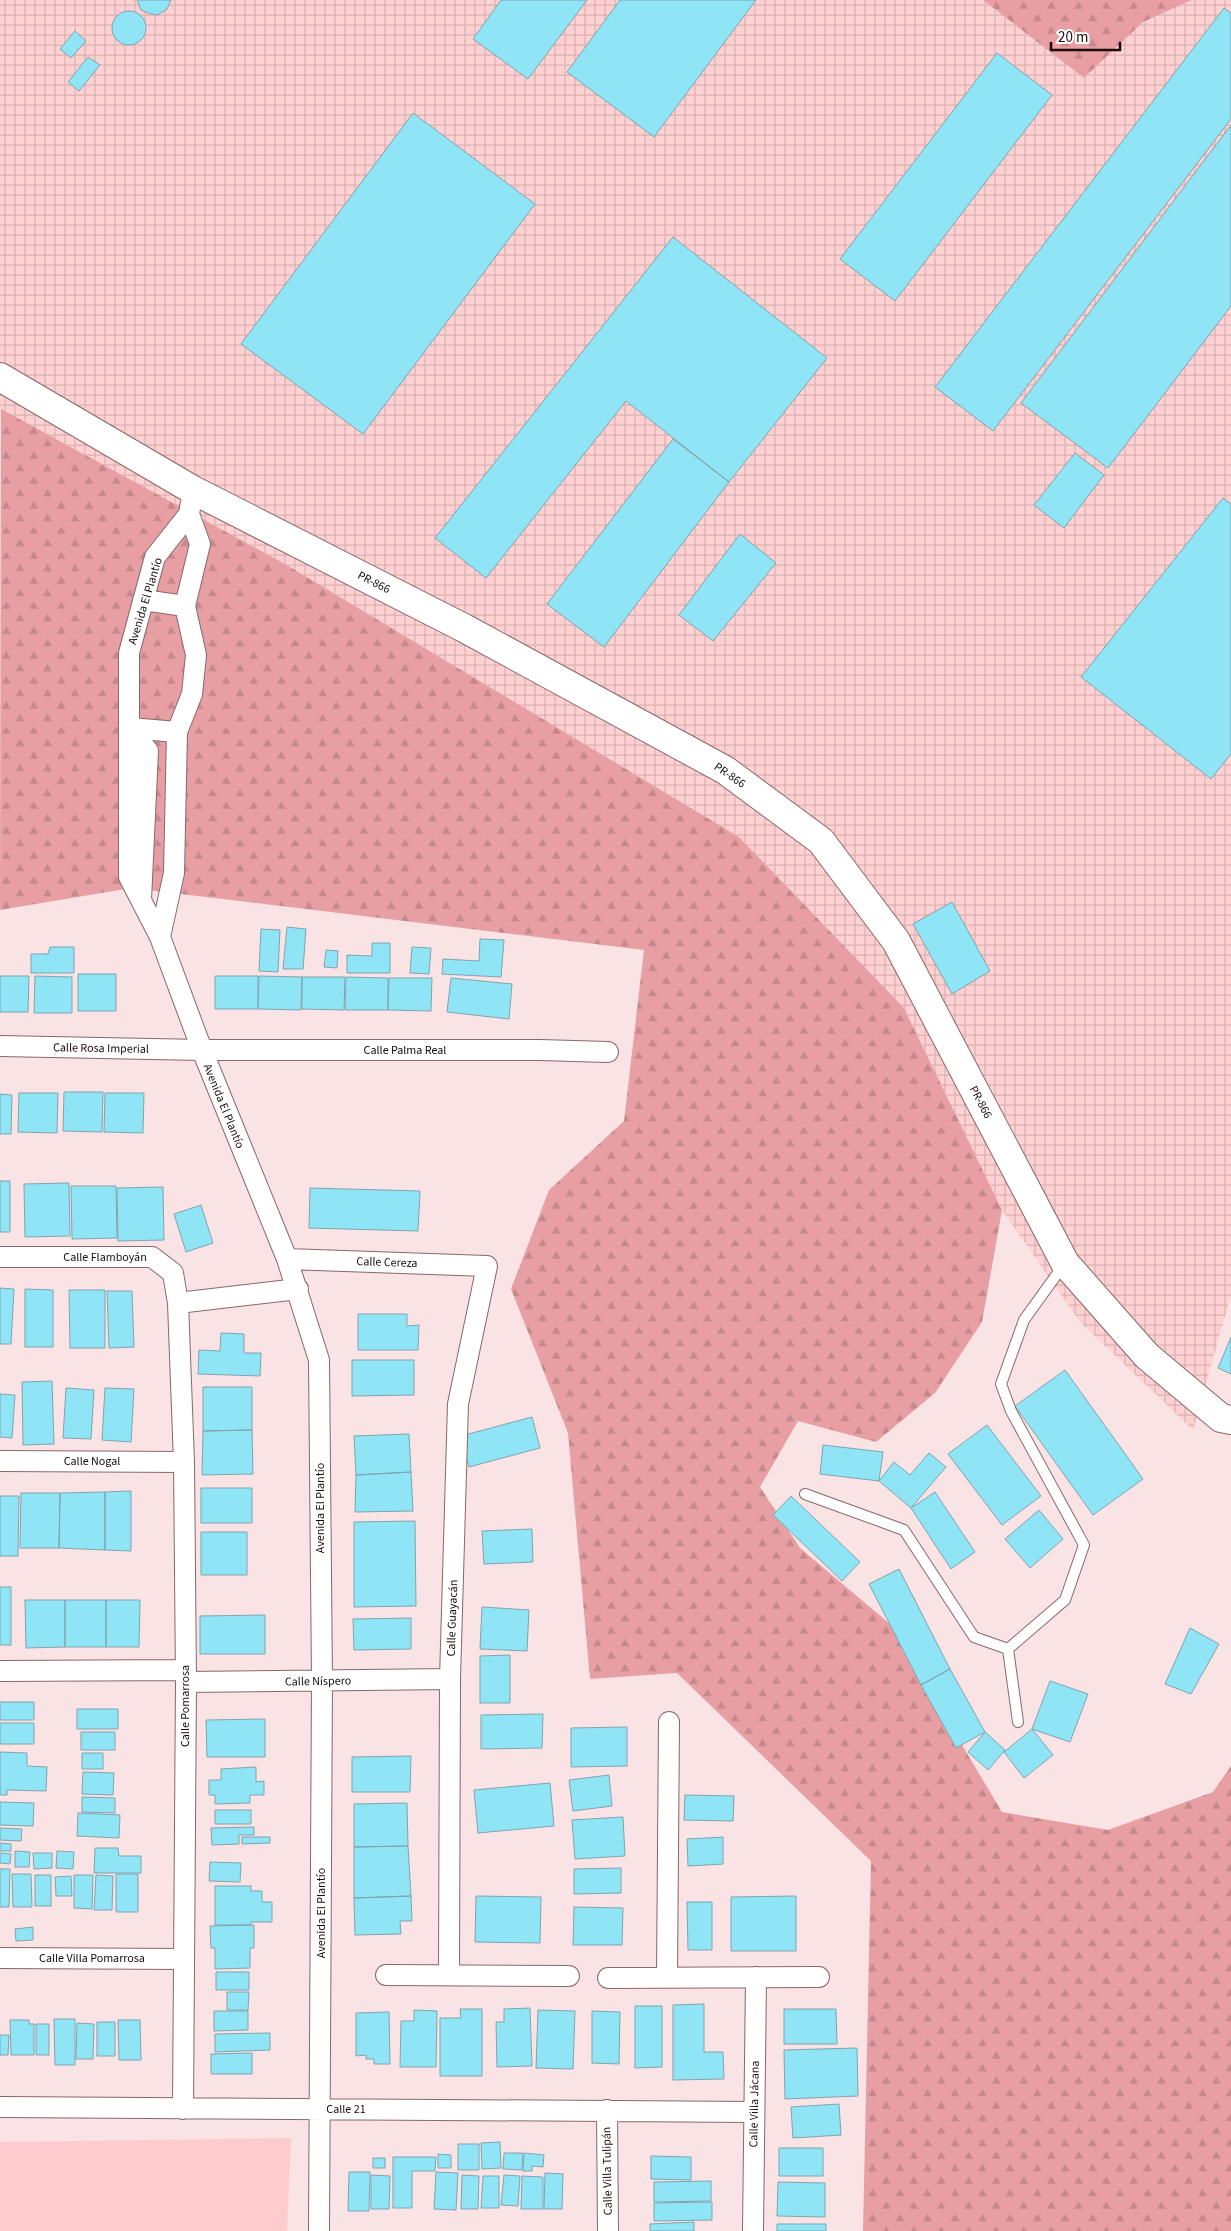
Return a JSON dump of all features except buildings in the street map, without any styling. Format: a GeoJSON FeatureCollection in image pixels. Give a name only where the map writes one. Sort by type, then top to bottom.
{"type":"FeatureCollection","features":[{"type":"Feature","properties":{"kind":"street","name":"PR-866"},"geometry":{"type":"LineString","coordinates":[[0,377],[191,502],[464,628],[725,770],[821,842],[896,941],[1065,1263],[1147,1356],[1221,1418],[1231,1420]]}},
{"type":"Feature","properties":{"kind":"street","name":"Avenida El Plantío"},"geometry":{"type":"LineString","coordinates":[[191,502],[155,557],[129,653],[129,877],[160,937],[202,1050],[298,1289],[319,1360],[322,1681],[319,2231]]}},
{"type":"Feature","properties":{"kind":"street"},"geometry":{"type":"LineString","coordinates":[[160,937],[174,872],[177,732],[192,694],[196,655],[185,606],[200,544],[191,502]]}},
{"type":"Feature","properties":{"kind":"street"},"geometry":{"type":"LineString","coordinates":[[144,600],[185,606]]}},
{"type":"Feature","properties":{"kind":"street"},"geometry":{"type":"LineString","coordinates":[[130,728],[177,732]]}},
{"type":"Feature","properties":{"kind":"street","name":"Calle Rosa Imperial"},"geometry":{"type":"LineString","coordinates":[[0,1046],[202,1050]]}},
{"type":"Feature","properties":{"kind":"street","name":"Calle Palma Real"},"geometry":{"type":"LineString","coordinates":[[202,1050],[540,1050],[608,1052]]}},
{"type":"Feature","properties":{"kind":"street","name":"Calle Flamboyán"},"geometry":{"type":"LineString","coordinates":[[0,1257],[152,1257],[173,1273],[178,1303]]}},
{"type":"Feature","properties":{"kind":"street","name":"Calle Cereza"},"geometry":{"type":"LineString","coordinates":[[286,1259],[487,1266]]}},
{"type":"Feature","properties":{"kind":"street","name":"Calle Guayacán"},"geometry":{"type":"LineString","coordinates":[[449,1974],[450,1679],[458,1404],[487,1266]]}},
{"type":"Feature","properties":{"kind":"street"},"geometry":{"type":"LineString","coordinates":[[178,1303],[298,1289]]}},
{"type":"Feature","properties":{"kind":"street","name":"Calle Pomarrosa"},"geometry":{"type":"LineString","coordinates":[[178,1303],[184,1462],[186,1676],[183,2109]]}},
{"type":"Feature","properties":{"kind":"street","name":"Calle Nogal"},"geometry":{"type":"LineString","coordinates":[[0,1461],[184,1462]]}},
{"type":"Feature","properties":{"kind":"street","name":"Calle Níspero"},"geometry":{"type":"LineString","coordinates":[[0,1671],[322,1681],[450,1679]]}},
{"type":"Feature","properties":{"kind":"street"},"geometry":{"type":"LineString","coordinates":[[667,1977],[669,1722]]}},
{"type":"Feature","properties":{"kind":"street","name":"Calle Villa Pomarrosa"},"geometry":{"type":"LineString","coordinates":[[0,1958],[184,1958]]}},
{"type":"Feature","properties":{"kind":"street"},"geometry":{"type":"LineString","coordinates":[[386,1975],[569,1976]]}},
{"type":"Feature","properties":{"kind":"street","name":"Calle Villa Jácana"},"geometry":{"type":"LineString","coordinates":[[753,2231],[756,1977]]}},
{"type":"Feature","properties":{"kind":"street"},"geometry":{"type":"LineString","coordinates":[[608,1978],[819,1977]]}},
{"type":"Feature","properties":{"kind":"street"},"geometry":{"type":"LineString","coordinates":[[0,2107],[320,2109]]}},
{"type":"Feature","properties":{"kind":"street","name":"Calle 21"},"geometry":{"type":"LineString","coordinates":[[320,2109],[754,2112]]}},
{"type":"Feature","properties":{"kind":"street","name":"Calle Villa Tulipán"},"geometry":{"type":"LineString","coordinates":[[607,2110],[608,2231]]}},
{"type":"Feature","properties":{"kind":"lane"},"geometry":{"type":"LineString","coordinates":[[1008,1649],[1065,1600],[1084,1545],[1010,1411],[1001,1384],[1024,1320],[1065,1263]]}},
{"type":"Feature","properties":{"kind":"lane"},"geometry":{"type":"LineString","coordinates":[[805,1494],[904,1530],[974,1637],[1008,1649]]}},
{"type":"Feature","properties":{"kind":"lane"},"geometry":{"type":"LineString","coordinates":[[1008,1649],[1018,1722]]}},
{"type":"Feature","properties":{"kind":"shaded area"},"geometry":{"type":"Polygon","coordinates":[[[0,0],[983,0],[1084,78],[1143,22],[1192,0],[1231,0],[1231,1295],[1193,1430],[1080,1322],[1002,1210],[904,1008],[739,837],[285,564],[0,410],[0,0]]]}},
{"type":"Feature","properties":{"kind":"shaded area"},"geometry":{"type":"Polygon","coordinates":[[[291,2138],[287,2231],[0,2231],[0,2142],[291,2138]]]}},
{"type":"Feature","properties":{"kind":"green space"},"geometry":{"type":"Polygon","coordinates":[[[983,0],[1192,0],[1143,22],[1084,78],[983,0]]]}},
{"type":"Feature","properties":{"kind":"green space"},"geometry":{"type":"Polygon","coordinates":[[[1,409],[285,564],[739,837],[904,1008],[1002,1210],[982,1322],[935,1393],[876,1442],[798,1421],[760,1487],[800,1548],[890,1624],[1002,1812],[1108,1830],[1213,1792],[1231,1766],[1231,2231],[863,2231],[871,1861],[677,1673],[590,1679],[568,1433],[511,1289],[549,1190],[624,1121],[644,950],[131,888],[0,910],[1,409]]]}}]}
